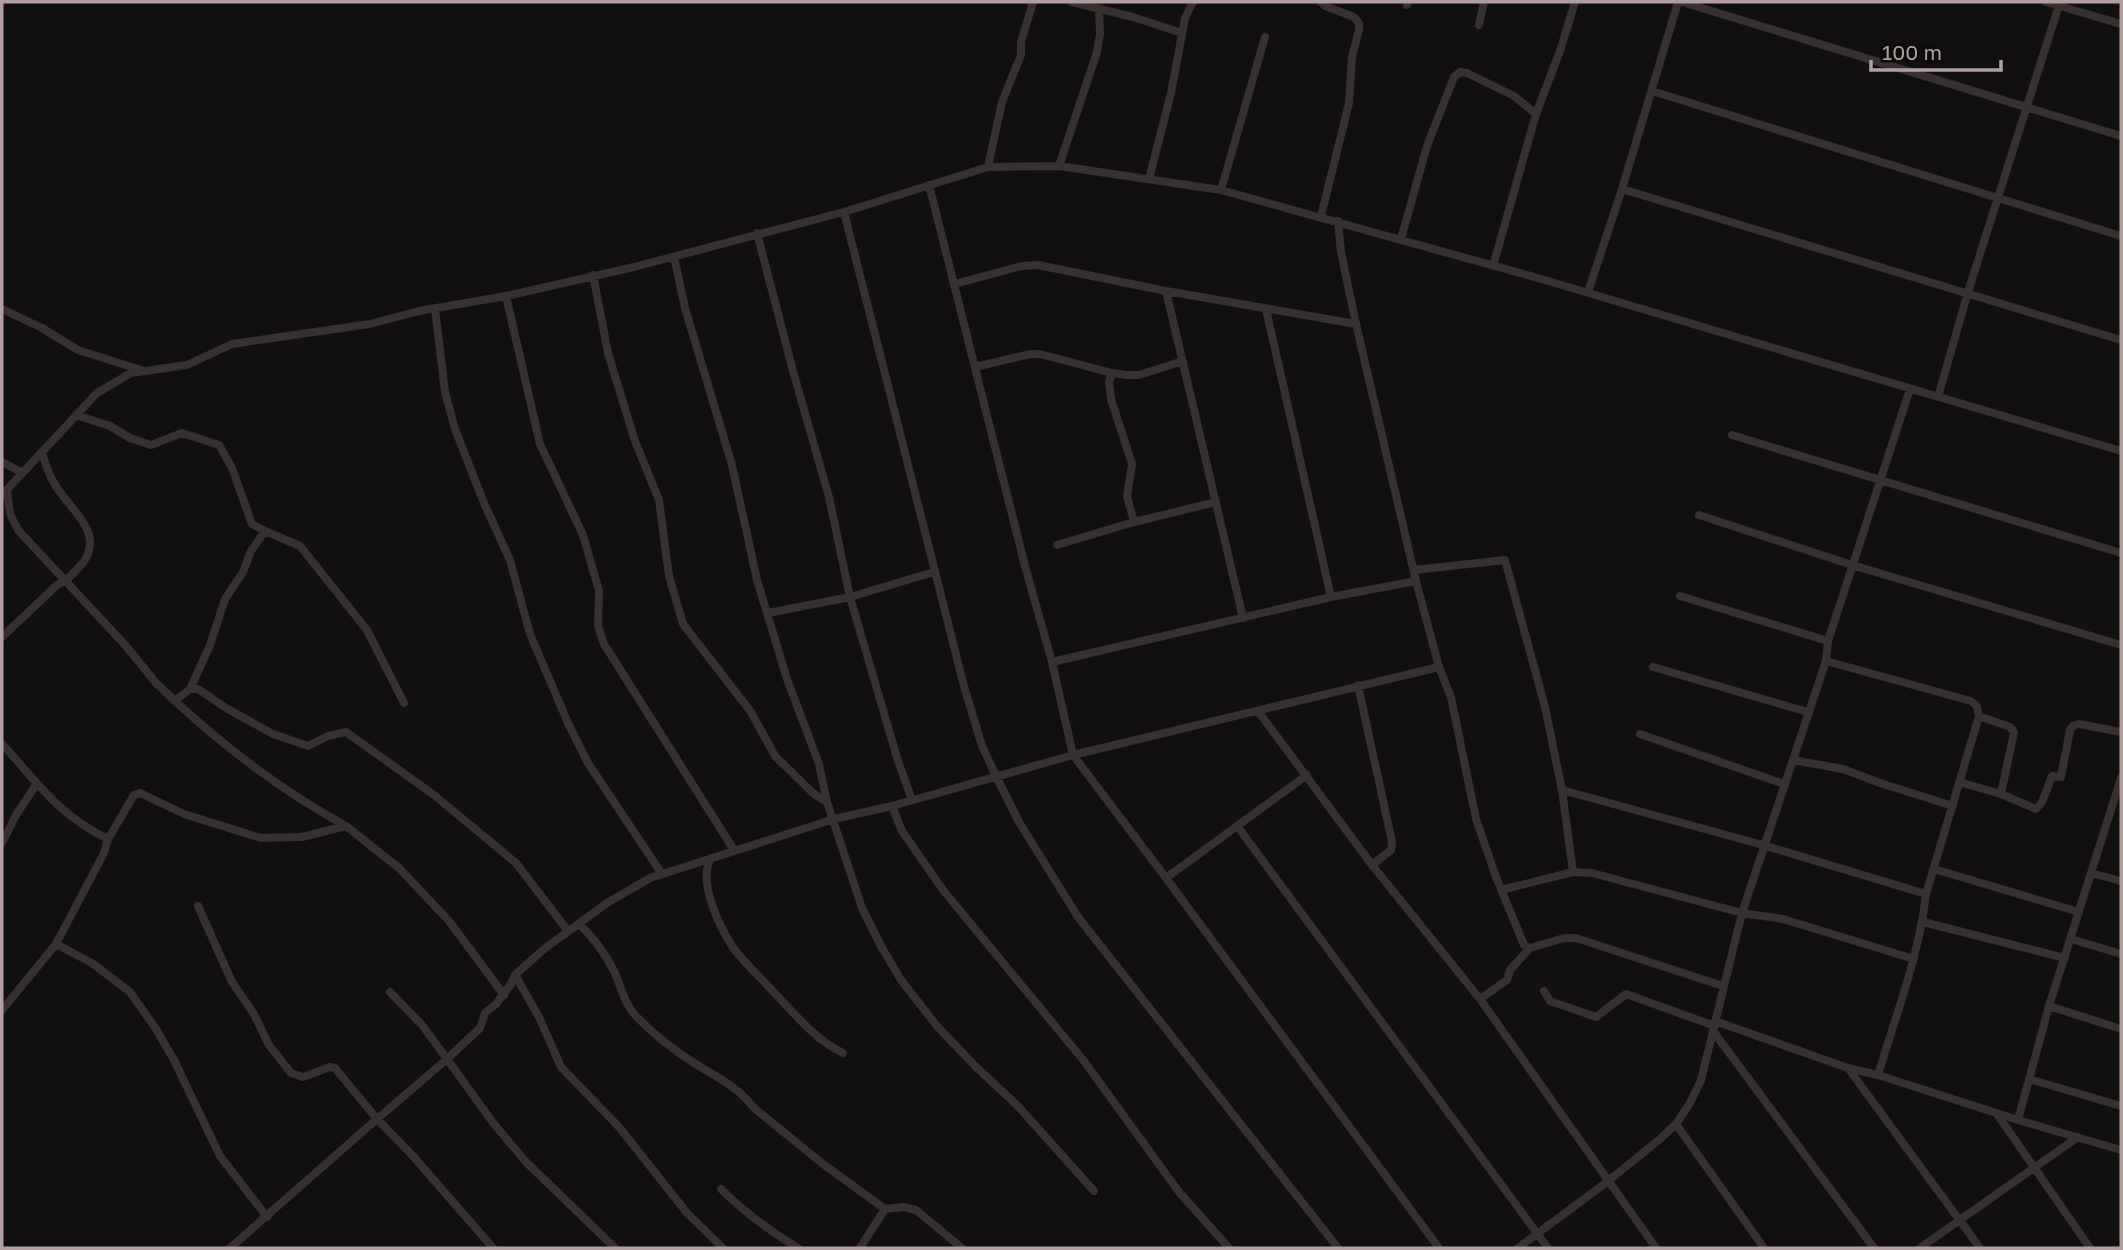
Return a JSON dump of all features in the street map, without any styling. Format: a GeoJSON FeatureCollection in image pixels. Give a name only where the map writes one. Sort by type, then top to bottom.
{"type":"FeatureCollection","features":[{"type":"Feature","properties":{"kind":"street"},"geometry":{"type":"LineString","coordinates":[[988,167],[1002,102],[1021,55],[1021,42],[1033,2]]}},
{"type":"Feature","properties":{"kind":"street"},"geometry":{"type":"LineString","coordinates":[[1072,2],[1133,17],[1182,33]]}},
{"type":"Feature","properties":{"kind":"street"},"geometry":{"type":"LineString","coordinates":[[1149,178],[1171,93],[1185,18],[1193,2]]}},
{"type":"Feature","properties":{"kind":"street"},"geometry":{"type":"LineString","coordinates":[[1321,2],[1354,17],[1359,23],[1352,57],[1349,103],[1321,216]]}},
{"type":"Feature","properties":{"kind":"street"},"geometry":{"type":"LineString","coordinates":[[1479,25],[1485,2]]}},
{"type":"Feature","properties":{"kind":"street"},"geometry":{"type":"LineString","coordinates":[[1493,266],[1536,114],[1575,2]]}},
{"type":"Feature","properties":{"kind":"street"},"geometry":{"type":"LineString","coordinates":[[1587,292],[1622,190],[1680,2],[2121,136]]}},
{"type":"Feature","properties":{"kind":"street"},"geometry":{"type":"LineString","coordinates":[[2046,2],[2121,24]]}},
{"type":"Feature","properties":{"kind":"street"},"geometry":{"type":"LineString","coordinates":[[1938,397],[1968,292],[2059,4]]}},
{"type":"Feature","properties":{"kind":"street"},"geometry":{"type":"LineString","coordinates":[[1059,166],[1097,52],[1100,34],[1099,10]]}},
{"type":"Feature","properties":{"kind":"street"},"geometry":{"type":"LineString","coordinates":[[1221,190],[1265,37]]}},
{"type":"Feature","properties":{"kind":"street"},"geometry":{"type":"LineString","coordinates":[[1401,239],[1427,146],[1454,77],[1460,72],[1467,73],[1514,96],[1536,114]]}},
{"type":"Feature","properties":{"kind":"street"},"geometry":{"type":"LineString","coordinates":[[1652,91],[2121,236]]}},
{"type":"Feature","properties":{"kind":"street"},"geometry":{"type":"LineString","coordinates":[[504,995],[449,921],[399,869],[346,826],[307,805],[221,743],[175,701],[18,530],[4,493],[97,394],[131,373],[187,365],[232,344],[370,324],[674,257],[844,212],[988,167],[1059,166],[1221,190],[1321,216],[2121,451]]}},
{"type":"Feature","properties":{"kind":"street"},"geometry":{"type":"LineString","coordinates":[[929,185],[1025,566],[1052,662],[1073,755],[1438,1248]]}},
{"type":"Feature","properties":{"kind":"street"},"geometry":{"type":"LineString","coordinates":[[1622,190],[2121,340]]}},
{"type":"Feature","properties":{"kind":"street"},"geometry":{"type":"LineString","coordinates":[[844,212],[934,572],[982,746],[996,776],[1019,822],[1078,917],[1338,1248]]}},
{"type":"Feature","properties":{"kind":"street"},"geometry":{"type":"LineString","coordinates":[[1338,221],[1341,252],[1356,324],[1416,581],[1439,667],[1451,697],[1476,819],[1524,945],[1530,948]]}},
{"type":"Feature","properties":{"kind":"street"},"geometry":{"type":"LineString","coordinates":[[757,233],[832,509],[849,597],[912,800]]}},
{"type":"Feature","properties":{"kind":"street"},"geometry":{"type":"LineString","coordinates":[[674,257],[685,308],[732,465],[757,580],[787,679],[819,764],[827,802],[862,908],[880,946],[937,1026],[1016,1104],[1094,1191]]}},
{"type":"Feature","properties":{"kind":"street"},"geometry":{"type":"LineString","coordinates":[[955,284],[1021,266],[1038,265],[1166,292],[1356,324]]}},
{"type":"Feature","properties":{"kind":"street"},"geometry":{"type":"LineString","coordinates":[[593,275],[607,353],[635,442],[659,500],[669,576],[683,624],[751,712],[775,756],[814,794],[827,802]]}},
{"type":"Feature","properties":{"kind":"street"},"geometry":{"type":"LineString","coordinates":[[1166,292],[1243,618]]}},
{"type":"Feature","properties":{"kind":"street"},"geometry":{"type":"LineString","coordinates":[[506,296],[540,444],[583,535],[598,592],[598,626],[604,644],[734,850]]}},
{"type":"Feature","properties":{"kind":"street"},"geometry":{"type":"LineString","coordinates":[[2,309],[42,328],[78,351],[144,371]]}},
{"type":"Feature","properties":{"kind":"street"},"geometry":{"type":"LineString","coordinates":[[435,309],[445,392],[455,429],[510,560],[530,634],[588,763],[662,874]]}},
{"type":"Feature","properties":{"kind":"street"},"geometry":{"type":"LineString","coordinates":[[1265,309],[1331,597]]}},
{"type":"Feature","properties":{"kind":"street"},"geometry":{"type":"LineString","coordinates":[[975,367],[1030,354],[1112,373],[1139,375],[1183,362]]}},
{"type":"Feature","properties":{"kind":"street"},"geometry":{"type":"LineString","coordinates":[[1112,373],[1111,399],[1132,464],[1127,496],[1134,522]]}},
{"type":"Feature","properties":{"kind":"street"},"geometry":{"type":"LineString","coordinates":[[1518,1248],[1607,1182],[1676,1124],[1701,1080],[1742,913],[1826,661],[1828,641],[1910,390]]}},
{"type":"Feature","properties":{"kind":"street"},"geometry":{"type":"LineString","coordinates":[[76,415],[110,426],[130,438],[151,445],[181,433],[219,445],[232,468],[251,524],[300,546],[367,630],[404,703]]}},
{"type":"Feature","properties":{"kind":"street"},"geometry":{"type":"LineString","coordinates":[[1732,435],[2121,553]]}},
{"type":"Feature","properties":{"kind":"street"},"geometry":{"type":"LineString","coordinates":[[2,637],[57,585],[65,582],[86,558],[90,535],[83,521],[54,485],[42,452]]}},
{"type":"Feature","properties":{"kind":"street"},"geometry":{"type":"LineString","coordinates":[[2,462],[23,472]]}},
{"type":"Feature","properties":{"kind":"street"},"geometry":{"type":"LineString","coordinates":[[1057,545],[1134,522],[1216,502]]}},
{"type":"Feature","properties":{"kind":"street"},"geometry":{"type":"LineString","coordinates":[[1699,515],[1852,565],[2121,645]]}},
{"type":"Feature","properties":{"kind":"street"},"geometry":{"type":"LineString","coordinates":[[175,701],[190,689],[210,645],[225,599],[265,531]]}},
{"type":"Feature","properties":{"kind":"street"},"geometry":{"type":"LineString","coordinates":[[1414,570],[1505,560],[1515,605],[1539,682],[1562,790],[1573,872]]}},
{"type":"Feature","properties":{"kind":"street"},"geometry":{"type":"LineString","coordinates":[[768,613],[849,597],[934,572]]}},
{"type":"Feature","properties":{"kind":"street"},"geometry":{"type":"LineString","coordinates":[[1052,662],[1331,597],[1416,581]]}},
{"type":"Feature","properties":{"kind":"street"},"geometry":{"type":"LineString","coordinates":[[1680,596],[1828,641]]}},
{"type":"Feature","properties":{"kind":"street"},"geometry":{"type":"LineString","coordinates":[[1826,661],[1971,701],[1977,706],[1979,716],[1926,894],[1923,922],[1914,959],[1878,1075]]}},
{"type":"Feature","properties":{"kind":"street"},"geometry":{"type":"LineString","coordinates":[[230,1248],[480,1028],[485,1013],[504,995],[515,975],[607,903],[662,874],[834,819],[892,806],[1073,755],[1439,667]]}},
{"type":"Feature","properties":{"kind":"street"},"geometry":{"type":"LineString","coordinates":[[1653,667],[1808,712]]}},
{"type":"Feature","properties":{"kind":"street"},"geometry":{"type":"LineString","coordinates":[[1358,685],[1392,842],[1391,850],[1372,865]]}},
{"type":"Feature","properties":{"kind":"street"},"geometry":{"type":"LineString","coordinates":[[190,689],[205,692],[226,708],[273,734],[308,746],[328,736],[346,732],[434,795],[516,863],[568,931]]}},
{"type":"Feature","properties":{"kind":"street"},"geometry":{"type":"LineString","coordinates":[[1258,711],[1372,865],[1480,999],[1656,1248]]}},
{"type":"Feature","properties":{"kind":"street"},"geometry":{"type":"LineString","coordinates":[[1979,716],[2010,727],[2014,732],[2001,794]]}},
{"type":"Feature","properties":{"kind":"street"},"geometry":{"type":"LineString","coordinates":[[1959,782],[2001,794],[2036,809],[2042,802],[2052,776],[2061,777],[2073,726],[2079,724],[2121,732]]}},
{"type":"Feature","properties":{"kind":"street"},"geometry":{"type":"LineString","coordinates":[[1640,734],[1784,784]]}},
{"type":"Feature","properties":{"kind":"street"},"geometry":{"type":"LineString","coordinates":[[2,744],[63,812],[108,839]]}},
{"type":"Feature","properties":{"kind":"street"},"geometry":{"type":"LineString","coordinates":[[1793,760],[1953,806]]}},
{"type":"Feature","properties":{"kind":"street"},"geometry":{"type":"LineString","coordinates":[[1166,878],[1307,775]]}},
{"type":"Feature","properties":{"kind":"street"},"geometry":{"type":"LineString","coordinates":[[2018,1120],[2064,958],[2091,873],[2117,805],[2121,778]]}},
{"type":"Feature","properties":{"kind":"street"},"geometry":{"type":"LineString","coordinates":[[2,843],[36,785]]}},
{"type":"Feature","properties":{"kind":"street"},"geometry":{"type":"LineString","coordinates":[[1562,790],[1763,845],[1926,894]]}},
{"type":"Feature","properties":{"kind":"street"},"geometry":{"type":"LineString","coordinates":[[2,1010],[56,944],[108,839],[134,795],[140,793],[184,814],[261,838],[302,837],[346,826]]}},
{"type":"Feature","properties":{"kind":"street"},"geometry":{"type":"LineString","coordinates":[[892,806],[902,831],[943,890],[1084,1061],[1179,1192],[1228,1248]]}},
{"type":"Feature","properties":{"kind":"street"},"geometry":{"type":"LineString","coordinates":[[1238,827],[1548,1248]]}},
{"type":"Feature","properties":{"kind":"street"},"geometry":{"type":"LineString","coordinates":[[710,858],[705,879],[717,915],[736,951],[811,1031],[830,1047],[843,1053]]}},
{"type":"Feature","properties":{"kind":"street"},"geometry":{"type":"LineString","coordinates":[[1934,869],[2079,912]]}},
{"type":"Feature","properties":{"kind":"street"},"geometry":{"type":"LineString","coordinates":[[1501,890],[1573,872],[1592,873],[1742,913],[1783,919],[1914,959]]}},
{"type":"Feature","properties":{"kind":"street"},"geometry":{"type":"LineString","coordinates":[[2091,873],[2121,881]]}},
{"type":"Feature","properties":{"kind":"street"},"geometry":{"type":"LineString","coordinates":[[198,906],[232,982],[254,1014],[278,1058],[296,1076],[303,1077],[330,1067],[339,1070],[377,1119],[412,1155],[492,1248]]}},
{"type":"Feature","properties":{"kind":"street"},"geometry":{"type":"LineString","coordinates":[[1923,922],[2064,958]]}},
{"type":"Feature","properties":{"kind":"street"},"geometry":{"type":"LineString","coordinates":[[579,923],[593,937],[614,971],[633,1012],[652,1031],[680,1053],[716,1074],[823,1164],[885,1209],[904,1207],[916,1210],[962,1248]]}},
{"type":"Feature","properties":{"kind":"street"},"geometry":{"type":"LineString","coordinates":[[1480,999],[1507,980],[1510,970],[1530,948],[1564,938],[1576,938],[1723,986]]}},
{"type":"Feature","properties":{"kind":"street"},"geometry":{"type":"LineString","coordinates":[[2071,939],[2121,954]]}},
{"type":"Feature","properties":{"kind":"street"},"geometry":{"type":"LineString","coordinates":[[56,944],[92,963],[130,992],[174,1060],[220,1156],[267,1217]]}},
{"type":"Feature","properties":{"kind":"street"},"geometry":{"type":"LineString","coordinates":[[515,975],[539,1017],[561,1067],[619,1127],[687,1213],[723,1248]]}},
{"type":"Feature","properties":{"kind":"street"},"geometry":{"type":"LineString","coordinates":[[1544,991],[1550,1001],[1596,1017],[1626,995],[1848,1068],[2121,1150]]}},
{"type":"Feature","properties":{"kind":"street"},"geometry":{"type":"LineString","coordinates":[[390,992],[422,1025],[494,1124],[526,1162],[615,1248]]}},
{"type":"Feature","properties":{"kind":"street"},"geometry":{"type":"LineString","coordinates":[[2049,1006],[2121,1029]]}},
{"type":"Feature","properties":{"kind":"street"},"geometry":{"type":"LineString","coordinates":[[1715,1026],[1874,1248]]}},
{"type":"Feature","properties":{"kind":"street"},"geometry":{"type":"LineString","coordinates":[[1848,1068],[1980,1248]]}},
{"type":"Feature","properties":{"kind":"street"},"geometry":{"type":"LineString","coordinates":[[2029,1079],[2121,1105]]}},
{"type":"Feature","properties":{"kind":"street"},"geometry":{"type":"LineString","coordinates":[[1997,1114],[2090,1248]]}},
{"type":"Feature","properties":{"kind":"street"},"geometry":{"type":"LineString","coordinates":[[1676,1124],[1764,1248]]}},
{"type":"Feature","properties":{"kind":"street"},"geometry":{"type":"LineString","coordinates":[[1920,1248],[2078,1137]]}},
{"type":"Feature","properties":{"kind":"street"},"geometry":{"type":"LineString","coordinates":[[721,1189],[774,1234],[798,1248]]}},
{"type":"Feature","properties":{"kind":"street"},"geometry":{"type":"LineString","coordinates":[[860,1248],[885,1209]]}}]}
